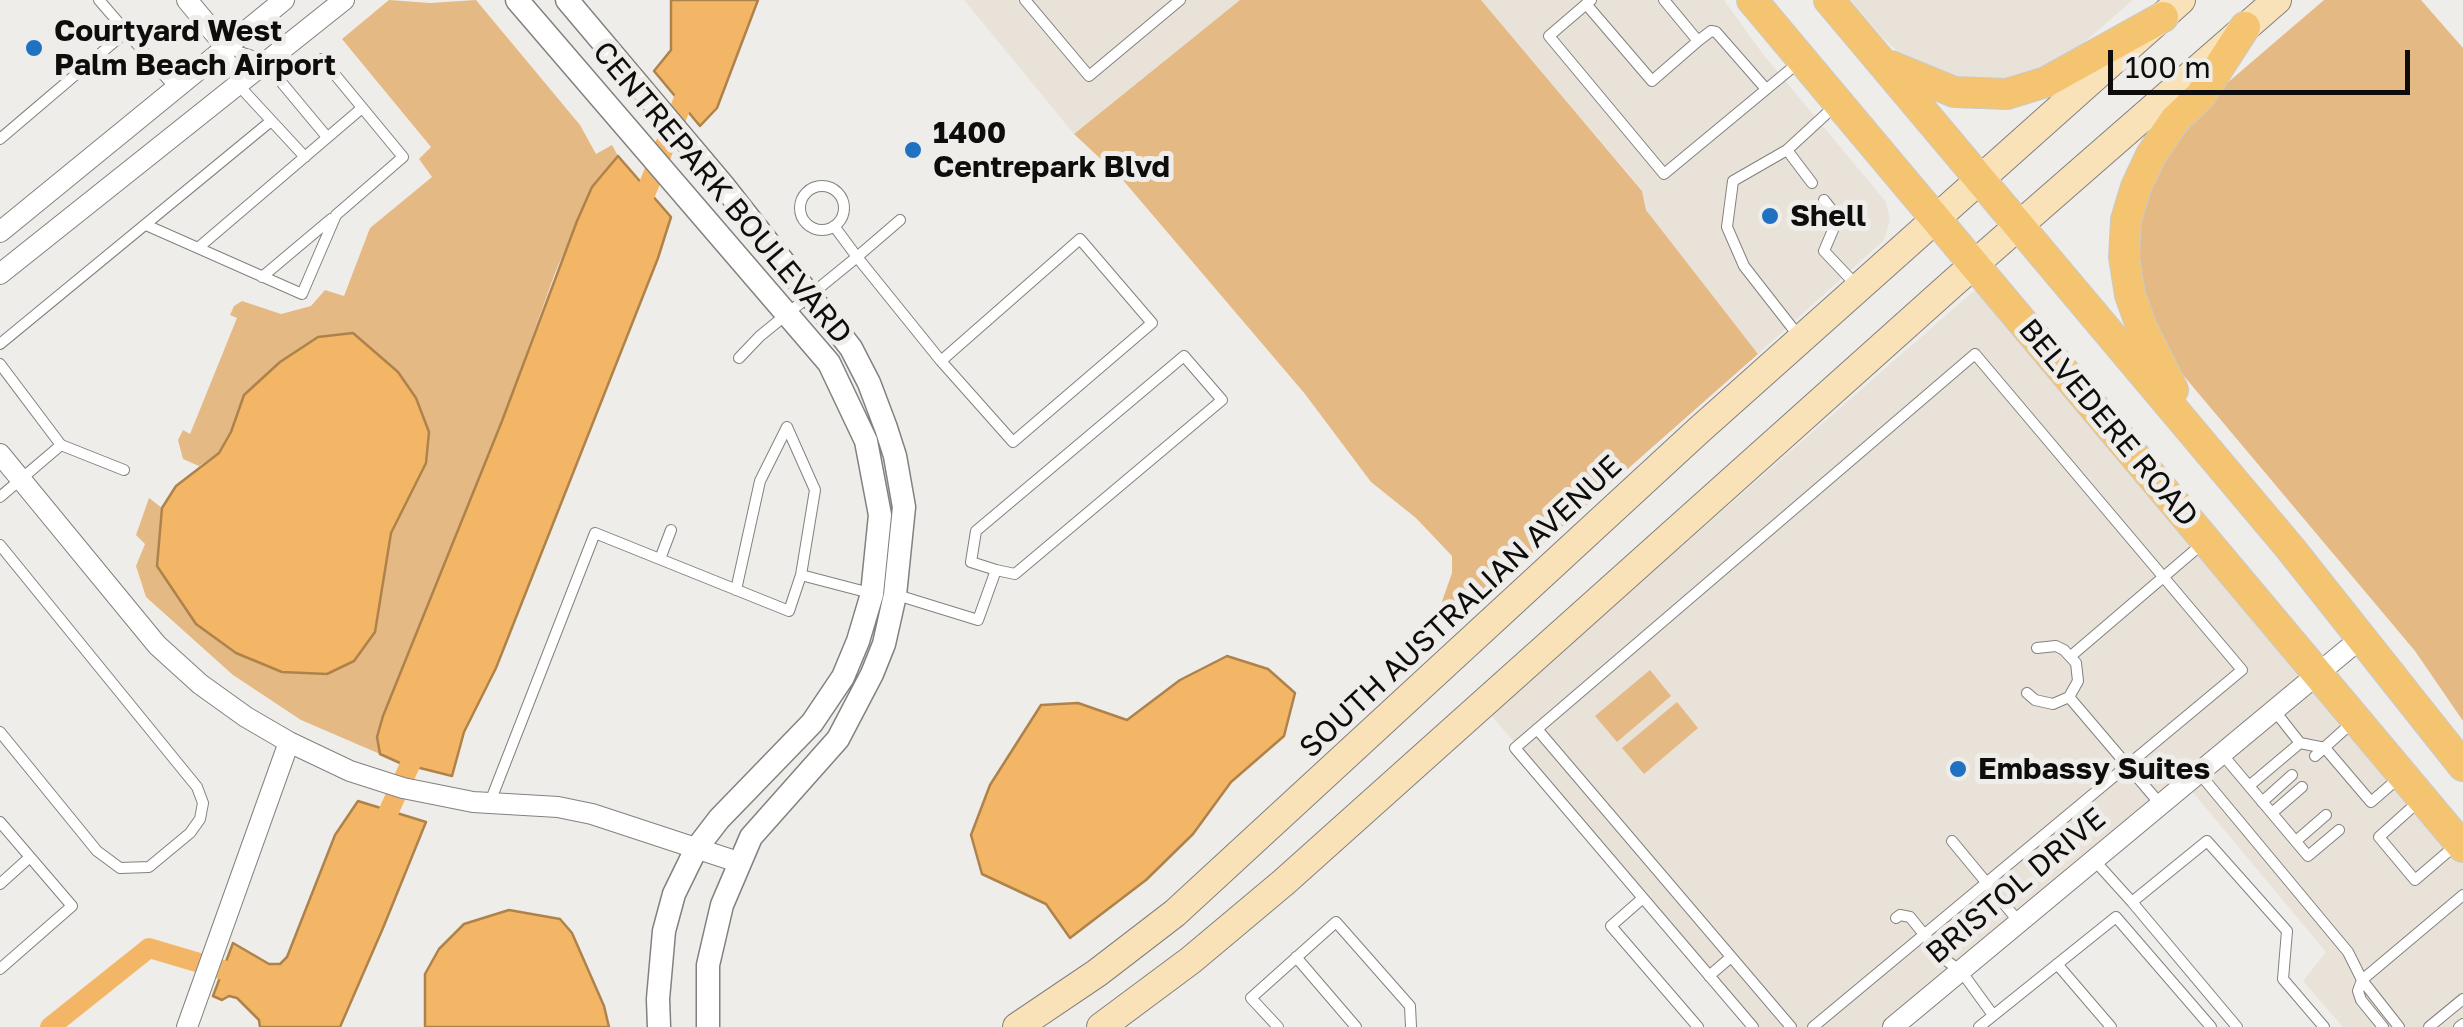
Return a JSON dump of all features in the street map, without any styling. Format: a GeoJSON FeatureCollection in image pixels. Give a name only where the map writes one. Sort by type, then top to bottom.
{"type":"FeatureCollection","features":[{"type":"Feature","properties":{"kind":"main road","name":"BELVEDERE ROAD"},"geometry":{"type":"LineString","coordinates":[[1752,0],[2461,845]]}},
{"type":"Feature","properties":{"kind":"main road","name":"BELVEDERE ROAD"},"geometry":{"type":"LineString","coordinates":[[1829,0],[2197,438],[2463,766]]}},
{"type":"Feature","properties":{"kind":"main road"},"geometry":{"type":"LineString","coordinates":[[1101,1027],[1191,960],[1284,882],[1974,264],[2276,0]]}},
{"type":"Feature","properties":{"kind":"main road"},"geometry":{"type":"LineString","coordinates":[[1880,60],[1954,92],[2007,94],[2046,82],[2172,8]]}},
{"type":"Feature","properties":{"kind":"main road","name":"SOUTH AUSTRALIAN AVENUE"},"geometry":{"type":"LineString","coordinates":[[1016,1027],[1176,914],[1800,339],[2172,8]]}},
{"type":"Feature","properties":{"kind":"main road"},"geometry":{"type":"LineString","coordinates":[[2197,438],[2135,312],[2126,276],[2124,238],[2130,204],[2150,155],[2176,120],[2202,95],[2245,26]]}},
{"type":"Feature","properties":{"kind":"street"},"geometry":{"type":"LineString","coordinates":[[186,0],[226,48]]}},
{"type":"Feature","properties":{"kind":"street"},"geometry":{"type":"LineString","coordinates":[[0,232],[284,0]]}},
{"type":"Feature","properties":{"kind":"street"},"geometry":{"type":"LineString","coordinates":[[0,274],[344,0]]}},
{"type":"Feature","properties":{"kind":"street","name":"CENTREPARK BOULEVARD"},"geometry":{"type":"LineString","coordinates":[[517,0],[829,363],[866,441],[880,516],[884,644],[838,739],[767,816],[738,862],[712,937],[706,994],[708,1027]]}},
{"type":"Feature","properties":{"kind":"street","name":"CENTREPARK BOULEVARD"},"geometry":{"type":"LineString","coordinates":[[567,0],[722,185],[851,348],[869,383],[895,456],[904,507],[884,594],[828,704],[719,819],[696,849],[674,894],[664,931],[659,1027]]}},
{"type":"Feature","properties":{"kind":"street"},"geometry":{"type":"LineString","coordinates":[[0,454],[157,646],[200,684],[288,742],[350,771],[403,788],[481,803],[558,807],[592,814],[738,862]]}},
{"type":"Feature","properties":{"kind":"street","name":"BRISTOL DRIVE"},"geometry":{"type":"LineString","coordinates":[[1893,1027],[2361,638]]}},
{"type":"Feature","properties":{"kind":"street"},"geometry":{"type":"LineString","coordinates":[[191,1017],[288,742]]}},
{"type":"Feature","properties":{"kind":"lane"},"geometry":{"type":"LineString","coordinates":[[99,0],[176,88]]}},
{"type":"Feature","properties":{"kind":"lane"},"geometry":{"type":"LineString","coordinates":[[1025,0],[1089,76],[1180,0]]}},
{"type":"Feature","properties":{"kind":"lane"},"geometry":{"type":"LineString","coordinates":[[1664,0],[1698,41]]}},
{"type":"Feature","properties":{"kind":"lane"},"geometry":{"type":"LineString","coordinates":[[1766,89],[1716,32],[1711,31],[1652,81],[1588,2],[1548,36],[1664,174],[1802,60]]}},
{"type":"Feature","properties":{"kind":"lane"},"geometry":{"type":"LineString","coordinates":[[0,139],[127,31]]}},
{"type":"Feature","properties":{"kind":"lane"},"geometry":{"type":"LineString","coordinates":[[226,48],[265,63],[327,138]]}},
{"type":"Feature","properties":{"kind":"lane"},"geometry":{"type":"LineString","coordinates":[[226,48],[239,85],[305,157]]}},
{"type":"Feature","properties":{"kind":"lane"},"geometry":{"type":"LineString","coordinates":[[262,276],[403,157],[322,58]]}},
{"type":"Feature","properties":{"kind":"lane"},"geometry":{"type":"LineString","coordinates":[[1800,339],[1744,266],[1727,227],[1733,181],[1787,150],[1838,103]]}},
{"type":"Feature","properties":{"kind":"lane"},"geometry":{"type":"LineString","coordinates":[[198,248],[362,108]]}},
{"type":"Feature","properties":{"kind":"lane"},"geometry":{"type":"LineString","coordinates":[[0,344],[271,121]]}},
{"type":"Feature","properties":{"kind":"lane"},"geometry":{"type":"LineString","coordinates":[[1787,150],[1812,183]]}},
{"type":"Feature","properties":{"kind":"lane"},"geometry":{"type":"LineString","coordinates":[[826,186],[839,193],[844,207],[834,226],[820,230],[803,218],[800,204],[812,188],[826,186]]}},
{"type":"Feature","properties":{"kind":"lane"},"geometry":{"type":"LineString","coordinates":[[1824,200],[1838,218],[1824,250],[1858,287]]}},
{"type":"Feature","properties":{"kind":"lane"},"geometry":{"type":"LineString","coordinates":[[146,225],[302,294],[336,215]]}},
{"type":"Feature","properties":{"kind":"lane"},"geometry":{"type":"LineString","coordinates":[[739,358],[787,312],[900,220]]}},
{"type":"Feature","properties":{"kind":"lane"},"geometry":{"type":"LineString","coordinates":[[834,226],[941,361],[1014,442],[1152,323],[1080,240],[941,361]]}},
{"type":"Feature","properties":{"kind":"lane"},"geometry":{"type":"LineString","coordinates":[[1753,1027],[1515,748],[1975,354],[2242,670],[1813,1027]]}},
{"type":"Feature","properties":{"kind":"lane"},"geometry":{"type":"LineString","coordinates":[[1184,356],[1222,400],[1015,574],[996,570],[971,562],[976,531],[1184,356]]}},
{"type":"Feature","properties":{"kind":"lane"},"geometry":{"type":"LineString","coordinates":[[0,364],[61,444],[124,470]]}},
{"type":"Feature","properties":{"kind":"lane"},"geometry":{"type":"LineString","coordinates":[[481,803],[595,533],[788,612],[801,575],[815,490],[788,427],[760,481],[736,590]]}},
{"type":"Feature","properties":{"kind":"lane"},"geometry":{"type":"LineString","coordinates":[[0,497],[61,444]]}},
{"type":"Feature","properties":{"kind":"lane"},"geometry":{"type":"LineString","coordinates":[[660,560],[671,530]]}},
{"type":"Feature","properties":{"kind":"lane"},"geometry":{"type":"LineString","coordinates":[[2071,656],[2206,540]]}},
{"type":"Feature","properties":{"kind":"lane"},"geometry":{"type":"LineString","coordinates":[[0,545],[197,787],[203,803],[200,819],[190,833],[149,867],[120,868],[97,851],[0,732]]}},
{"type":"Feature","properties":{"kind":"lane"},"geometry":{"type":"LineString","coordinates":[[801,575],[978,620],[996,570]]}},
{"type":"Feature","properties":{"kind":"lane"},"geometry":{"type":"LineString","coordinates":[[2027,693],[2043,704],[2053,704],[2075,690],[2079,672],[2071,656],[2056,646],[2037,648]]}},
{"type":"Feature","properties":{"kind":"lane"},"geometry":{"type":"LineString","coordinates":[[2069,697],[2161,804]]}},
{"type":"Feature","properties":{"kind":"lane"},"geometry":{"type":"LineString","coordinates":[[2274,710],[2300,743],[2326,748],[2372,802]]}},
{"type":"Feature","properties":{"kind":"lane"},"geometry":{"type":"LineString","coordinates":[[2315,756],[2356,720]]}},
{"type":"Feature","properties":{"kind":"lane"},"geometry":{"type":"LineString","coordinates":[[1536,729],[1791,1027]]}},
{"type":"Feature","properties":{"kind":"lane"},"geometry":{"type":"LineString","coordinates":[[2249,786],[2300,743]]}},
{"type":"Feature","properties":{"kind":"lane"},"geometry":{"type":"LineString","coordinates":[[2222,754],[2308,856],[2339,830]]}},
{"type":"Feature","properties":{"kind":"lane"},"geometry":{"type":"LineString","coordinates":[[2324,768],[2335,759]]}},
{"type":"Feature","properties":{"kind":"lane"},"geometry":{"type":"LineString","coordinates":[[2199,773],[2348,952],[2362,980],[2400,1027]]}},
{"type":"Feature","properties":{"kind":"lane"},"geometry":{"type":"LineString","coordinates":[[2262,802],[2292,775]]}},
{"type":"Feature","properties":{"kind":"lane"},"geometry":{"type":"LineString","coordinates":[[2361,811],[2372,802],[2412,786]]}},
{"type":"Feature","properties":{"kind":"lane"},"geometry":{"type":"LineString","coordinates":[[2412,786],[2379,837],[2416,880],[2461,845]]}},
{"type":"Feature","properties":{"kind":"lane"},"geometry":{"type":"LineString","coordinates":[[2272,813],[2302,787]]}},
{"type":"Feature","properties":{"kind":"lane"},"geometry":{"type":"LineString","coordinates":[[2349,796],[2359,788]]}},
{"type":"Feature","properties":{"kind":"lane"},"geometry":{"type":"LineString","coordinates":[[2296,841],[2326,815]]}},
{"type":"Feature","properties":{"kind":"lane"},"geometry":{"type":"LineString","coordinates":[[0,822],[72,906],[0,969]]}},
{"type":"Feature","properties":{"kind":"lane"},"geometry":{"type":"LineString","coordinates":[[1952,841],[2019,922]]}},
{"type":"Feature","properties":{"kind":"lane"},"geometry":{"type":"LineString","coordinates":[[2132,902],[2208,841],[2287,931],[2283,979],[2324,1027]]}},
{"type":"Feature","properties":{"kind":"lane"},"geometry":{"type":"LineString","coordinates":[[0,884],[30,857]]}},
{"type":"Feature","properties":{"kind":"lane"},"geometry":{"type":"LineString","coordinates":[[2094,860],[2237,1027]]}},
{"type":"Feature","properties":{"kind":"lane"},"geometry":{"type":"LineString","coordinates":[[2383,1027],[2361,1000],[2358,991],[2362,980],[2463,894]]}},
{"type":"Feature","properties":{"kind":"lane"},"geometry":{"type":"LineString","coordinates":[[1643,898],[1611,926],[1698,1027]]}},
{"type":"Feature","properties":{"kind":"lane"},"geometry":{"type":"LineString","coordinates":[[2453,903],[2463,914]]}},
{"type":"Feature","properties":{"kind":"lane"},"geometry":{"type":"LineString","coordinates":[[1896,918],[1900,914],[1910,917],[1944,959],[1961,971],[1994,1015]]}},
{"type":"Feature","properties":{"kind":"lane"},"geometry":{"type":"LineString","coordinates":[[1979,1027],[2116,917],[2211,1027]]}},
{"type":"Feature","properties":{"kind":"lane"},"geometry":{"type":"LineString","coordinates":[[1278,1027],[1251,998],[1336,922],[1410,1006],[1411,1027]]}},
{"type":"Feature","properties":{"kind":"lane"},"geometry":{"type":"LineString","coordinates":[[1296,957],[1356,1027]]}},
{"type":"Feature","properties":{"kind":"lane"},"geometry":{"type":"LineString","coordinates":[[1709,976],[1732,957]]}},
{"type":"Feature","properties":{"kind":"lane"},"geometry":{"type":"LineString","coordinates":[[2058,964],[2110,1027]]}},
{"type":"Feature","properties":{"kind":"lane"},"geometry":{"type":"LineString","coordinates":[[2429,1027],[2463,999]]}},
{"type":"Feature","properties":{"kind":"shaded area"},"geometry":{"type":"Polygon","coordinates":[[[389,0],[476,0],[580,125],[596,154],[612,145],[618,156],[592,187],[555,273],[502,421],[383,716],[377,737],[380,754],[301,720],[233,675],[146,597],[136,566],[145,544],[136,535],[149,498],[162,508],[157,566],[196,623],[375,633],[391,533],[426,462],[429,432],[244,395],[231,432],[218,453],[199,466],[183,459],[178,440],[183,430],[190,434],[237,318],[230,315],[234,306],[242,301],[281,314],[311,306],[325,290],[344,296],[370,228],[432,177],[419,159],[431,147],[342,39],[389,0]]]}},
{"type":"Feature","properties":{"kind":"shaded area"},"geometry":{"type":"Polygon","coordinates":[[[671,0],[758,0],[717,108],[700,126],[654,71],[671,50],[671,0]]]}},
{"type":"Feature","properties":{"kind":"shaded area"},"geometry":{"type":"Polygon","coordinates":[[[964,0],[1240,0],[1074,134],[964,0]]]}},
{"type":"Feature","properties":{"kind":"shaded area"},"geometry":{"type":"Polygon","coordinates":[[[1240,0],[1481,0],[1642,191],[1646,210],[1758,354],[1453,623],[1441,604],[1452,573],[1452,556],[1416,518],[1371,482],[1305,394],[1122,179],[1074,134],[1240,0]]]}},
{"type":"Feature","properties":{"kind":"shaded area"},"geometry":{"type":"Polygon","coordinates":[[[1481,0],[1724,0],[1762,53],[1886,202],[1890,220],[1884,240],[1758,354],[1646,210],[1642,190],[1481,0]]]}},
{"type":"Feature","properties":{"kind":"shaded area"},"geometry":{"type":"Polygon","coordinates":[[[1851,0],[2133,0],[2072,53],[2029,77],[1975,85],[1909,62],[1851,0]]]}},
{"type":"Feature","properties":{"kind":"shaded area"},"geometry":{"type":"Polygon","coordinates":[[[2324,0],[2421,0],[2463,48],[2463,721],[2415,651],[2178,369],[2157,338],[2133,255],[2144,187],[2191,114],[2324,0]]]}},
{"type":"Feature","properties":{"kind":"shaded area"},"geometry":{"type":"Polygon","coordinates":[[[618,156],[671,217],[658,258],[496,668],[464,732],[452,776],[400,763],[380,754],[377,737],[383,716],[502,421],[577,221],[592,187],[618,156]]]}},
{"type":"Feature","properties":{"kind":"shaded area"},"geometry":{"type":"Polygon","coordinates":[[[1976,289],[2463,861],[2463,1027],[2343,1027],[2303,981],[2326,952],[2181,778],[1881,1027],[1757,1027],[1490,714],[1976,289]]]}},
{"type":"Feature","properties":{"kind":"shaded area"},"geometry":{"type":"Polygon","coordinates":[[[353,333],[398,372],[416,398],[429,432],[426,463],[391,533],[375,632],[354,661],[327,674],[282,672],[236,653],[196,624],[157,566],[162,508],[176,486],[219,453],[244,395],[280,362],[318,337],[353,333]]]}},
{"type":"Feature","properties":{"kind":"shaded area"},"geometry":{"type":"Polygon","coordinates":[[[1227,656],[1268,669],[1295,693],[1284,736],[1231,782],[1193,834],[1146,880],[1070,938],[1046,904],[982,874],[971,835],[990,785],[1041,705],[1078,703],[1127,720],[1180,680],[1227,656]]]}},
{"type":"Feature","properties":{"kind":"shaded area"},"geometry":{"type":"Polygon","coordinates":[[[1650,670],[1671,696],[1617,742],[1595,716],[1650,670]]]}},
{"type":"Feature","properties":{"kind":"shaded area"},"geometry":{"type":"Polygon","coordinates":[[[1677,702],[1698,728],[1644,774],[1622,748],[1677,702]]]}},
{"type":"Feature","properties":{"kind":"shaded area"},"geometry":{"type":"Polygon","coordinates":[[[358,801],[426,822],[383,928],[340,1027],[260,1027],[259,1020],[237,998],[229,996],[222,1000],[213,996],[233,943],[269,964],[280,964],[287,957],[335,835],[358,801]]]}},
{"type":"Feature","properties":{"kind":"shaded area"},"geometry":{"type":"Polygon","coordinates":[[[509,910],[560,919],[572,933],[604,1006],[609,1027],[425,1027],[425,974],[439,949],[464,924],[509,910]]]}},
{"type":"Feature","properties":{"kind":"waterway"},"geometry":{"type":"LineString","coordinates":[[637,214],[692,79]]}},
{"type":"Feature","properties":{"kind":"waterway"},"geometry":{"type":"LineString","coordinates":[[377,837],[419,745]]}},
{"type":"Feature","properties":{"kind":"waterway"},"geometry":{"type":"LineString","coordinates":[[50,1027],[149,948],[247,977]]}},
{"type":"Feature","properties":{"kind":"place","name":"Courtyard West Palm Beach Airport"},"geometry":{"type":"Point","coordinates":[34,48]}},
{"type":"Feature","properties":{"kind":"place","name":"1400 Centrepark Blvd"},"geometry":{"type":"Point","coordinates":[913,150]}},
{"type":"Feature","properties":{"kind":"place","name":"Shell"},"geometry":{"type":"Point","coordinates":[1770,216]}},
{"type":"Feature","properties":{"kind":"place","name":"Embassy Suites"},"geometry":{"type":"Point","coordinates":[1958,769]}}]}
